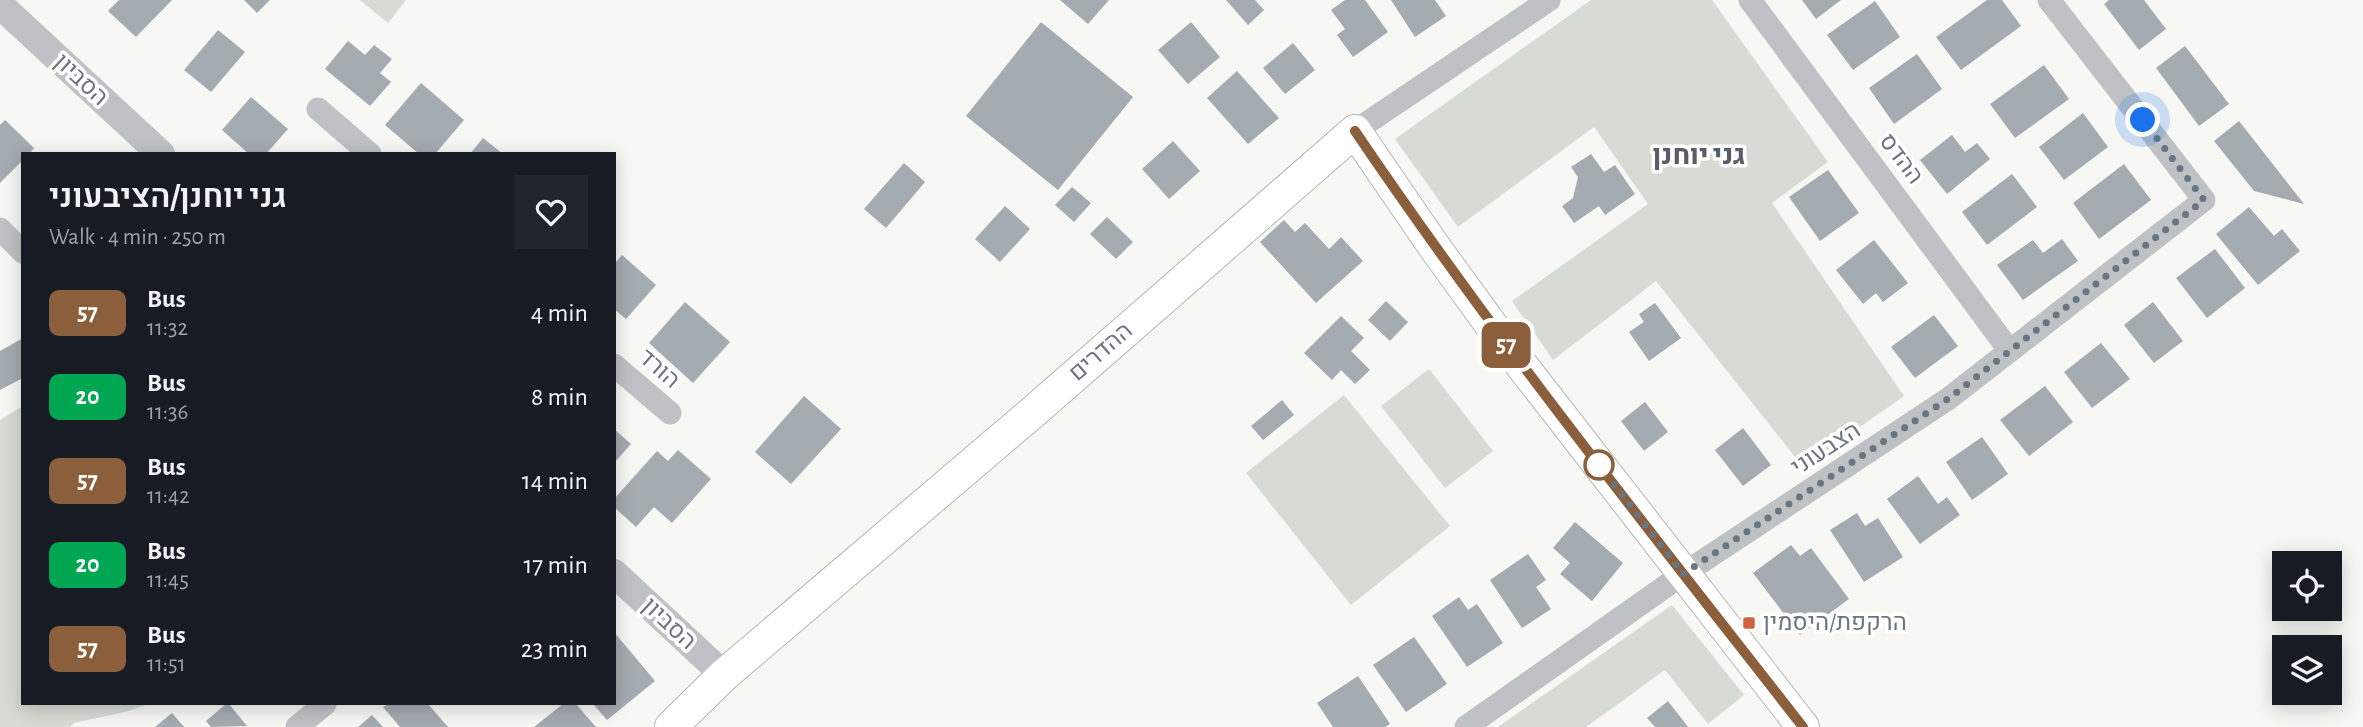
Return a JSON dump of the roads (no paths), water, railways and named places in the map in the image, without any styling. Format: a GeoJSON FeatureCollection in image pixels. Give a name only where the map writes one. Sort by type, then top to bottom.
{"type":"FeatureCollection","features":[{"type":"Feature","properties":{"kind":"main road"},"geometry":{"type":"LineString","coordinates":[[1355,131],[1502,340],[1803,727]]}},
{"type":"Feature","properties":{"kind":"main road","name":"ההדרים"},"geometry":{"type":"LineString","coordinates":[[671,727],[724,675],[1355,131]]}},
{"type":"Feature","properties":{"kind":"street","name":"ההדרים"},"geometry":{"type":"LineString","coordinates":[[1355,131],[1549,0]]}},
{"type":"Feature","properties":{"kind":"street","name":"ההדס"},"geometry":{"type":"LineString","coordinates":[[1750,0],[2009,350]]}},
{"type":"Feature","properties":{"kind":"street","name":"הצבעוני"},"geometry":{"type":"LineString","coordinates":[[1466,727],[1683,574],[1938,406],[2204,200],[2049,0]]}},
{"type":"Feature","properties":{"kind":"street","name":"הסביון"},"geometry":{"type":"LineString","coordinates":[[0,5],[159,152]]}},
{"type":"Feature","properties":{"kind":"street"},"geometry":{"type":"LineString","coordinates":[[318,109],[368,152]]}},
{"type":"Feature","properties":{"kind":"street"},"geometry":{"type":"LineString","coordinates":[[0,229],[21,250]]}},
{"type":"Feature","properties":{"kind":"street","name":"הורד"},"geometry":{"type":"LineString","coordinates":[[616,367],[670,413]]}},
{"type":"Feature","properties":{"kind":"street","name":"הסביון"},"geometry":{"type":"LineString","coordinates":[[616,575],[724,675]]}},
{"type":"Feature","properties":{"kind":"street"},"geometry":{"type":"LineString","coordinates":[[297,727],[324,705]]}},
{"type":"Feature","properties":{"kind":"place","name":"הרקפת/היסמין"},"geometry":{"type":"Point","coordinates":[1749,623]}},
{"type":"Feature","properties":{"kind":"district","name":"גני יוחנן"},"geometry":{"type":"Point","coordinates":[1699,156]}}]}
